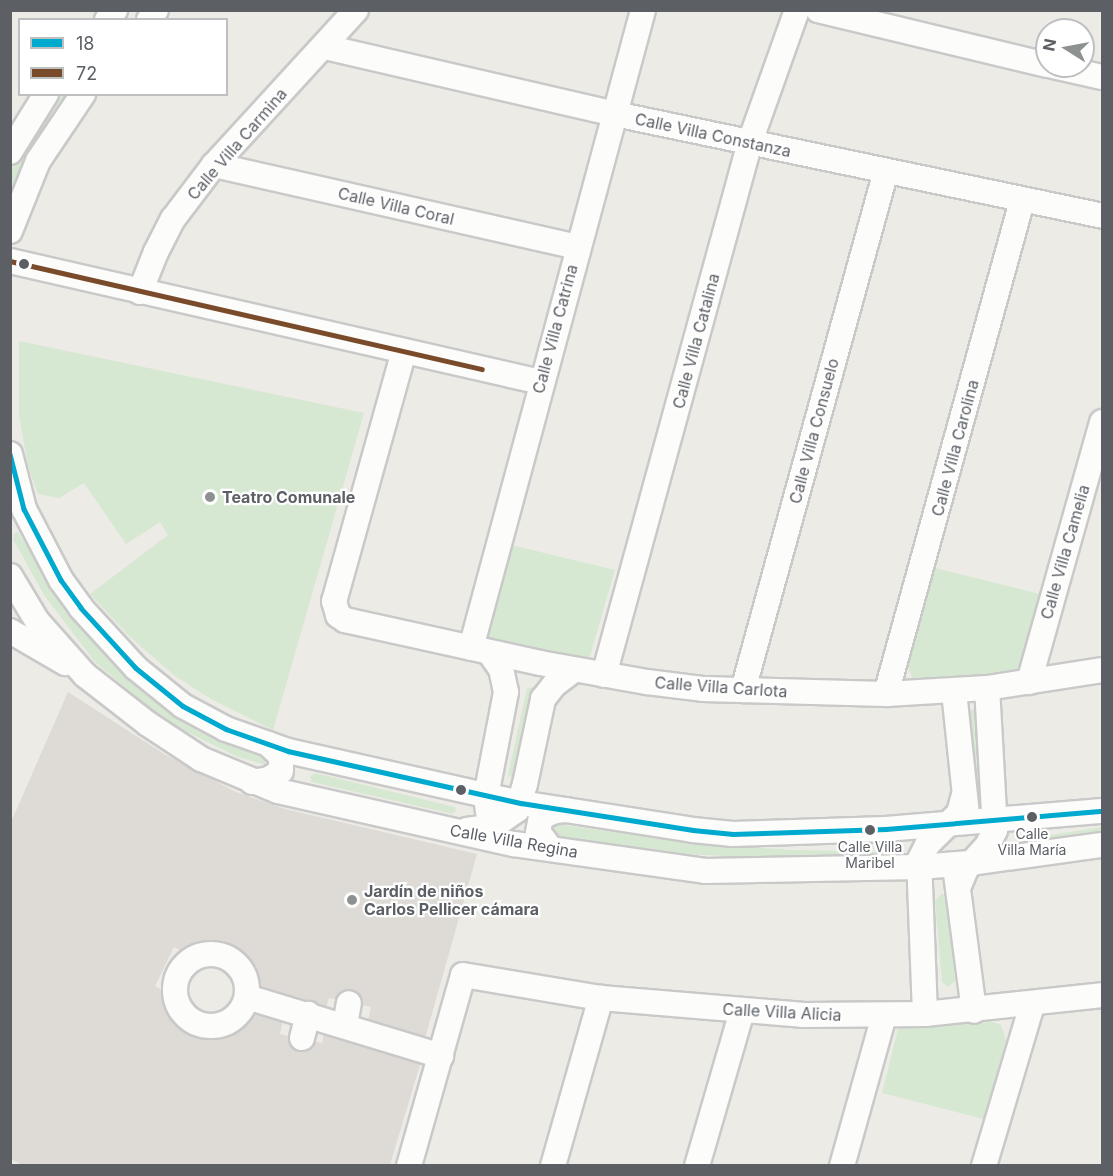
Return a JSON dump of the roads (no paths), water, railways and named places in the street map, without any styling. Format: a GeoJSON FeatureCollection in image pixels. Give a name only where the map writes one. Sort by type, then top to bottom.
{"type":"FeatureCollection","features":[{"type":"Feature","properties":{"kind":"street","name":"Calle Villa Carmina"},"geometry":{"type":"LineString","coordinates":[[141,292],[156,252],[173,219],[214,165],[325,47],[356,10]]}},
{"type":"Feature","properties":{"kind":"street","name":"Calle Villa Catrina"},"geometry":{"type":"LineString","coordinates":[[481,651],[541,382],[643,10]]}},
{"type":"Feature","properties":{"kind":"street","name":"Calle Villa Catalina"},"geometry":{"type":"LineString","coordinates":[[604,675],[750,142],[796,10]]}},
{"type":"Feature","properties":{"kind":"street"},"geometry":{"type":"LineString","coordinates":[[818,10],[1035,61]]}},
{"type":"Feature","properties":{"kind":"street","name":"Calle Villa Constanza"},"geometry":{"type":"LineString","coordinates":[[325,47],[615,114],[1102,216]]}},
{"type":"Feature","properties":{"kind":"street"},"geometry":{"type":"LineString","coordinates":[[10,152],[45,96]]}},
{"type":"Feature","properties":{"kind":"street"},"geometry":{"type":"LineString","coordinates":[[11,229],[38,161],[82,96]]}},
{"type":"Feature","properties":{"kind":"street","name":"Calle Villa Coral"},"geometry":{"type":"LineString","coordinates":[[214,165],[578,247]]}},
{"type":"Feature","properties":{"kind":"street","name":"Calle Villa Consuelo"},"geometry":{"type":"LineString","coordinates":[[743,690],[886,171]]}},
{"type":"Feature","properties":{"kind":"street","name":"Calle Villa Carolina"},"geometry":{"type":"LineString","coordinates":[[886,694],[1022,201]]}},
{"type":"Feature","properties":{"kind":"street"},"geometry":{"type":"LineString","coordinates":[[10,261],[541,382]]}},
{"type":"Feature","properties":{"kind":"street","name":"Calle Villa Carlota"},"geometry":{"type":"LineString","coordinates":[[404,351],[334,601],[338,615],[345,620],[574,670],[647,682],[743,690],[886,694],[954,691],[1102,670]]}},
{"type":"Feature","properties":{"kind":"street","name":"Calle Villa Camelia"},"geometry":{"type":"LineString","coordinates":[[1029,682],[1102,422]]}},
{"type":"Feature","properties":{"kind":"street"},"geometry":{"type":"LineString","coordinates":[[10,454],[17,513],[61,580],[81,608],[135,668],[183,706],[226,729],[268,744],[325,759],[477,783],[525,786]]}},
{"type":"Feature","properties":{"kind":"street","name":"Calle Villa Regina"},"geometry":{"type":"LineString","coordinates":[[10,576],[37,621],[85,675],[148,724],[201,759],[252,782],[308,798],[444,829],[551,849],[705,871],[891,868],[920,886],[962,863],[1102,845]]}},
{"type":"Feature","properties":{"kind":"street"},"geometry":{"type":"LineString","coordinates":[[10,631],[85,675]]}},
{"type":"Feature","properties":{"kind":"street"},"geometry":{"type":"LineString","coordinates":[[481,651],[501,669],[507,692]]}},
{"type":"Feature","properties":{"kind":"street"},"geometry":{"type":"LineString","coordinates":[[532,662],[544,677],[543,699],[525,786],[512,816],[494,826],[468,830],[444,829],[465,821],[468,814],[466,801],[477,783],[513,675],[532,662]]}},
{"type":"Feature","properties":{"kind":"street"},"geometry":{"type":"LineString","coordinates":[[543,699],[554,685],[574,670]]}},
{"type":"Feature","properties":{"kind":"street"},"geometry":{"type":"LineString","coordinates":[[987,688],[994,815],[1010,850],[1040,853]]}},
{"type":"Feature","properties":{"kind":"street"},"geometry":{"type":"LineString","coordinates":[[954,691],[963,798],[959,813],[944,845],[962,863]]}},
{"type":"Feature","properties":{"kind":"street"},"geometry":{"type":"LineString","coordinates":[[956,715],[961,704],[971,699],[982,702],[988,712]]}},
{"type":"Feature","properties":{"kind":"street"},"geometry":{"type":"LineString","coordinates":[[252,782],[269,779],[281,771],[281,756],[268,744]]}},
{"type":"Feature","properties":{"kind":"street"},"geometry":{"type":"LineString","coordinates":[[308,798],[296,781],[299,767],[325,759]]}},
{"type":"Feature","properties":{"kind":"street"},"geometry":{"type":"LineString","coordinates":[[477,783],[498,778],[509,785],[521,781],[556,809],[733,834],[886,830],[910,827],[951,828],[994,815],[1033,817],[1102,811]]}},
{"type":"Feature","properties":{"kind":"street"},"geometry":{"type":"LineString","coordinates":[[477,783],[494,826],[505,836],[524,845]]}},
{"type":"Feature","properties":{"kind":"street"},"geometry":{"type":"LineString","coordinates":[[963,798],[994,815]]}},
{"type":"Feature","properties":{"kind":"street"},"geometry":{"type":"LineString","coordinates":[[551,849],[538,832],[541,818],[556,809]]}},
{"type":"Feature","properties":{"kind":"street"},"geometry":{"type":"LineString","coordinates":[[974,1011],[959,896],[962,863],[994,815]]}},
{"type":"Feature","properties":{"kind":"street"},"geometry":{"type":"LineString","coordinates":[[1033,817],[1032,834],[1040,853]]}},
{"type":"Feature","properties":{"kind":"street"},"geometry":{"type":"LineString","coordinates":[[925,1014],[920,886],[922,852],[951,828]]}},
{"type":"Feature","properties":{"kind":"street"},"geometry":{"type":"LineString","coordinates":[[886,830],[898,836],[903,848],[899,861],[891,868]]}},
{"type":"Feature","properties":{"kind":"street"},"geometry":{"type":"LineString","coordinates":[[920,886],[930,889],[939,886],[949,888],[959,896]]}},
{"type":"Feature","properties":{"kind":"street"},"geometry":{"type":"LineString","coordinates":[[219,954],[239,967],[245,977],[247,997],[241,1011],[232,1020],[221,1025],[197,1023],[186,1017],[179,1007],[172,969],[197,957],[219,954]]}},
{"type":"Feature","properties":{"kind":"street","name":"Calle Villa Alicia"},"geometry":{"type":"LineString","coordinates":[[441,1056],[463,975],[601,999],[742,1011],[884,1016],[974,1011],[1102,995]]}},
{"type":"Feature","properties":{"kind":"street"},"geometry":{"type":"LineString","coordinates":[[247,997],[308,1014],[347,1014],[441,1056],[409,1166]]}},
{"type":"Feature","properties":{"kind":"street"},"geometry":{"type":"LineString","coordinates":[[553,1166],[601,999]]}},
{"type":"Feature","properties":{"kind":"street"},"geometry":{"type":"LineString","coordinates":[[984,1166],[1032,1005]]}},
{"type":"Feature","properties":{"kind":"street"},"geometry":{"type":"LineString","coordinates":[[697,1166],[742,1011]]}},
{"type":"Feature","properties":{"kind":"street"},"geometry":{"type":"LineString","coordinates":[[302,1038],[308,1014]]}},
{"type":"Feature","properties":{"kind":"street"},"geometry":{"type":"LineString","coordinates":[[842,1166],[884,1016]]}},
{"type":"Feature","properties":{"kind":"place","name":"Teatro Comunale"},"geometry":{"type":"Point","coordinates":[210,497]}},
{"type":"Feature","properties":{"kind":"place","name":"Calle Villa María"},"geometry":{"type":"Point","coordinates":[1032,817]}},
{"type":"Feature","properties":{"kind":"place","name":"Calle Villa Maribel"},"geometry":{"type":"Point","coordinates":[870,830]}},
{"type":"Feature","properties":{"kind":"place","name":"Jardín de niños Carlos Pellicer cámara"},"geometry":{"type":"Point","coordinates":[352,900]}}]}
